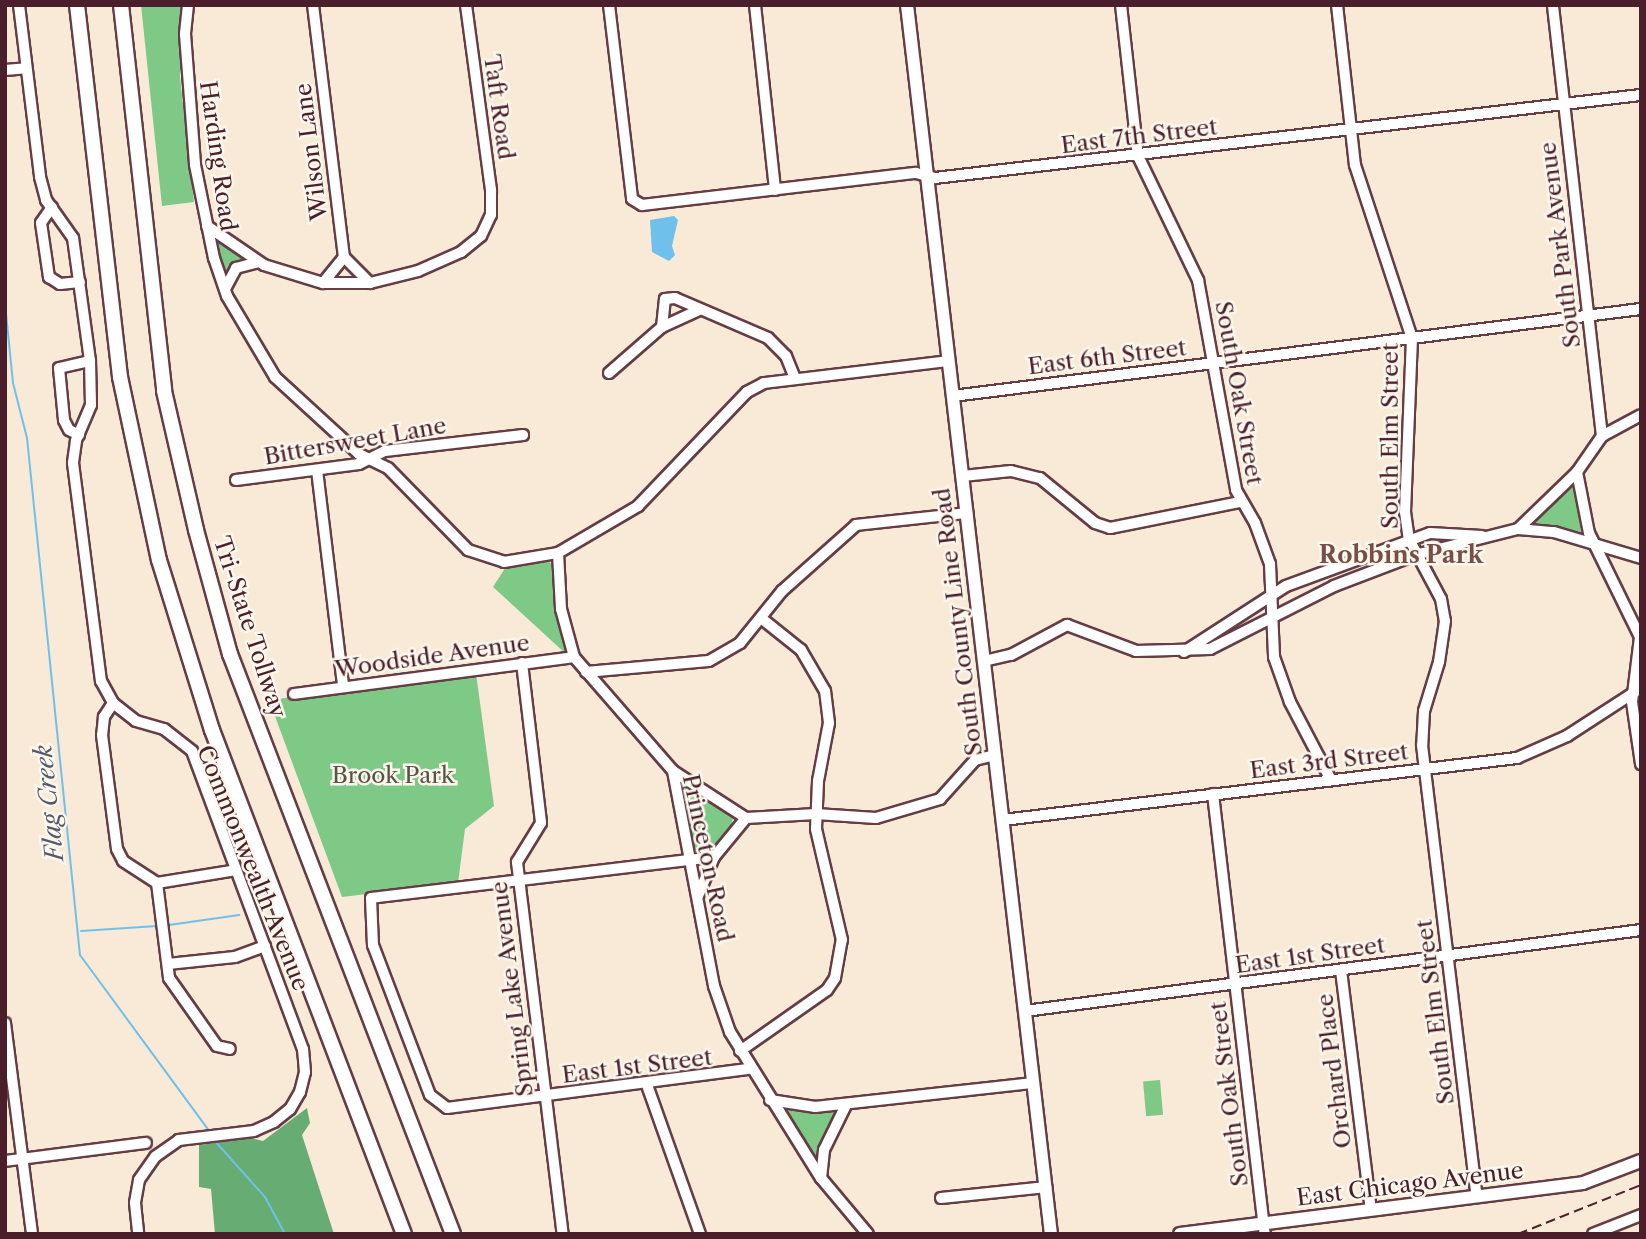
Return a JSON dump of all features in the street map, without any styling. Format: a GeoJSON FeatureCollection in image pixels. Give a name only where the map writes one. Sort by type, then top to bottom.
{"type":"FeatureCollection","features":[{"type":"Feature","properties":{"kind":"highway"},"geometry":{"type":"LineString","coordinates":[[77,5],[111,319],[129,432],[155,547],[212,730],[404,1234]]}},
{"type":"Feature","properties":{"kind":"highway","name":"Tri-State Tollway"},"geometry":{"type":"LineString","coordinates":[[121,5],[164,391],[196,530],[230,654],[453,1234]]}},
{"type":"Feature","properties":{"kind":"main road","name":"South County Line Road"},"geometry":{"type":"LineString","coordinates":[[908,5],[1051,1234]]}},
{"type":"Feature","properties":{"kind":"main road","name":"East Chicago Avenue"},"geometry":{"type":"LineString","coordinates":[[1180,1234],[1265,1228],[1371,1210],[1583,1183],[1641,1161]]}},
{"type":"Feature","properties":{"kind":"street"},"geometry":{"type":"LineString","coordinates":[[19,5],[40,177],[52,207],[73,238],[90,361],[91,405],[79,435],[73,463],[101,681],[113,703],[104,717],[102,734],[117,849],[123,861],[157,883],[236,870]]}},
{"type":"Feature","properties":{"kind":"street","name":"Harding Road"},"geometry":{"type":"LineString","coordinates":[[188,5],[185,34],[191,123],[207,226],[225,289],[275,377],[359,454],[372,460]]}},
{"type":"Feature","properties":{"kind":"street","name":"Wilson Lane"},"geometry":{"type":"LineString","coordinates":[[313,5],[344,257]]}},
{"type":"Feature","properties":{"kind":"street","name":"Taft Road"},"geometry":{"type":"LineString","coordinates":[[370,283],[418,271],[461,252],[481,236],[491,215],[466,5]]}},
{"type":"Feature","properties":{"kind":"street","name":"East 7th Street"},"geometry":{"type":"LineString","coordinates":[[609,5],[632,199],[642,205],[1138,156],[1641,95]]}},
{"type":"Feature","properties":{"kind":"street"},"geometry":{"type":"LineString","coordinates":[[755,5],[775,190]]}},
{"type":"Feature","properties":{"kind":"street","name":"South Oak Street"},"geometry":{"type":"LineString","coordinates":[[1121,5],[1138,156],[1190,257],[1214,363],[1240,502],[1263,541],[1272,592],[1269,619],[1282,684],[1331,780]]}},
{"type":"Feature","properties":{"kind":"street","name":"South Elm Street"},"geometry":{"type":"LineString","coordinates":[[1337,5],[1350,129],[1362,190],[1412,338],[1405,465],[1409,539],[1415,555],[1441,599],[1445,621],[1421,726],[1477,1197]]}},
{"type":"Feature","properties":{"kind":"street","name":"South Park Avenue"},"geometry":{"type":"LineString","coordinates":[[1553,5],[1602,436]]}},
{"type":"Feature","properties":{"kind":"street"},"geometry":{"type":"LineString","coordinates":[[5,70],[26,68]]}},
{"type":"Feature","properties":{"kind":"street"},"geometry":{"type":"LineString","coordinates":[[52,207],[41,223],[48,276],[61,284],[80,282]]}},
{"type":"Feature","properties":{"kind":"street"},"geometry":{"type":"LineString","coordinates":[[207,226],[258,262],[323,283],[370,283]]}},
{"type":"Feature","properties":{"kind":"street"},"geometry":{"type":"LineString","coordinates":[[323,283],[344,257],[370,283]]}},
{"type":"Feature","properties":{"kind":"street"},"geometry":{"type":"LineString","coordinates":[[225,289],[236,268],[258,262]]}},
{"type":"Feature","properties":{"kind":"street"},"geometry":{"type":"LineString","coordinates":[[662,327],[665,299],[675,298],[768,338],[786,356],[795,378]]}},
{"type":"Feature","properties":{"kind":"street","name":"East 6th Street"},"geometry":{"type":"LineString","coordinates":[[953,396],[1641,309]]}},
{"type":"Feature","properties":{"kind":"street"},"geometry":{"type":"LineString","coordinates":[[608,373],[662,327],[699,310]]}},
{"type":"Feature","properties":{"kind":"street"},"geometry":{"type":"LineString","coordinates":[[79,435],[69,430],[64,420],[59,368],[90,361]]}},
{"type":"Feature","properties":{"kind":"street"},"geometry":{"type":"LineString","coordinates":[[372,460],[388,468],[468,550],[504,562],[558,553],[649,497],[747,392],[795,378],[949,361]]}},
{"type":"Feature","properties":{"kind":"street"},"geometry":{"type":"LineString","coordinates":[[1518,529],[1577,472],[1602,436],[1641,415]]}},
{"type":"Feature","properties":{"kind":"street","name":"Bittersweet Lane"},"geometry":{"type":"LineString","coordinates":[[236,480],[372,460],[385,451],[523,435]]}},
{"type":"Feature","properties":{"kind":"street"},"geometry":{"type":"LineString","coordinates":[[317,470],[342,685]]}},
{"type":"Feature","properties":{"kind":"street"},"geometry":{"type":"LineString","coordinates":[[962,476],[1010,471],[1040,478],[1095,523],[1110,528],[1240,502]]}},
{"type":"Feature","properties":{"kind":"street"},"geometry":{"type":"LineString","coordinates":[[1577,472],[1595,545],[1641,637],[1637,689],[1641,764]]}},
{"type":"Feature","properties":{"kind":"street"},"geometry":{"type":"LineString","coordinates":[[586,672],[709,661],[740,643],[800,572],[856,525],[967,513]]}},
{"type":"Feature","properties":{"kind":"street"},"geometry":{"type":"LineString","coordinates":[[984,661],[1011,655],[1067,625],[1136,651],[1182,653],[1223,645],[1334,586],[1415,555],[1518,529],[1554,533],[1641,558]]}},
{"type":"Feature","properties":{"kind":"street"},"geometry":{"type":"LineString","coordinates":[[1182,653],[1272,592],[1409,539],[1444,531],[1486,537]]}},
{"type":"Feature","properties":{"kind":"street","name":"Princeton Road"},"geometry":{"type":"LineString","coordinates":[[558,553],[561,609],[574,657],[673,771],[714,986],[740,1051],[821,1178],[868,1234]]}},
{"type":"Feature","properties":{"kind":"street"},"geometry":{"type":"LineString","coordinates":[[740,1051],[802,1010],[835,978],[841,959],[840,922],[819,846],[816,814],[829,723],[825,691],[800,650],[761,618]]}},
{"type":"Feature","properties":{"kind":"street","name":"Woodside Avenue"},"geometry":{"type":"LineString","coordinates":[[294,694],[342,685],[574,657]]}},
{"type":"Feature","properties":{"kind":"street","name":"Spring Lake Avenue"},"geometry":{"type":"LineString","coordinates":[[522,663],[541,823],[518,855],[519,880],[563,1234]]}},
{"type":"Feature","properties":{"kind":"street","name":"East 3rd Street"},"geometry":{"type":"LineString","coordinates":[[1003,820],[1524,756],[1602,715],[1637,689]]}},
{"type":"Feature","properties":{"kind":"street","name":"Commonwealth Avenue"},"geometry":{"type":"LineString","coordinates":[[113,703],[136,721],[164,729],[192,751],[303,1049],[305,1072],[290,1109],[254,1131],[192,1137],[166,1147],[139,1180],[135,1203],[138,1234]]}},
{"type":"Feature","properties":{"kind":"street"},"geometry":{"type":"LineString","coordinates":[[673,771],[747,818],[816,814],[876,818],[920,808],[940,799],[975,760],[995,755]]}},
{"type":"Feature","properties":{"kind":"street","name":"South Oak Street"},"geometry":{"type":"LineString","coordinates":[[1213,794],[1265,1228]]}},
{"type":"Feature","properties":{"kind":"street"},"geometry":{"type":"LineString","coordinates":[[698,896],[714,857],[747,818]]}},
{"type":"Feature","properties":{"kind":"street"},"geometry":{"type":"LineString","coordinates":[[519,880],[714,857]]}},
{"type":"Feature","properties":{"kind":"street","name":"East 1st Street"},"geometry":{"type":"LineString","coordinates":[[519,880],[371,898],[373,945],[430,1095],[447,1108],[647,1085],[749,1069]]}},
{"type":"Feature","properties":{"kind":"street"},"geometry":{"type":"LineString","coordinates":[[157,883],[168,964],[175,989],[218,1046],[230,1049]]}},
{"type":"Feature","properties":{"kind":"street","name":"East 1st Street"},"geometry":{"type":"LineString","coordinates":[[1025,1011],[1641,930]]}},
{"type":"Feature","properties":{"kind":"street"},"geometry":{"type":"LineString","coordinates":[[168,964],[234,957],[265,946]]}},
{"type":"Feature","properties":{"kind":"street","name":"Orchard Place"},"geometry":{"type":"LineString","coordinates":[[1341,970],[1371,1210]]}},
{"type":"Feature","properties":{"kind":"street"},"geometry":{"type":"LineString","coordinates":[[5,1023],[33,1234]]}},
{"type":"Feature","properties":{"kind":"street"},"geometry":{"type":"LineString","coordinates":[[770,1100],[802,1106],[846,1105],[1034,1083]]}},
{"type":"Feature","properties":{"kind":"street"},"geometry":{"type":"LineString","coordinates":[[647,1085],[700,1234]]}},
{"type":"Feature","properties":{"kind":"street"},"geometry":{"type":"LineString","coordinates":[[821,1178],[824,1150],[846,1105]]}},
{"type":"Feature","properties":{"kind":"street"},"geometry":{"type":"LineString","coordinates":[[5,1161],[146,1143]]}},
{"type":"Feature","properties":{"kind":"street"},"geometry":{"type":"LineString","coordinates":[[941,1198],[1046,1186]]}},
{"type":"Feature","properties":{"kind":"street"},"geometry":{"type":"LineString","coordinates":[[1593,1234],[1641,1215]]}},
{"type":"Feature","properties":{"kind":"green space"},"geometry":{"type":"Polygon","coordinates":[[[141,5],[182,5],[180,77],[194,202],[162,206],[141,5]]]}},
{"type":"Feature","properties":{"kind":"green space"},"geometry":{"type":"Polygon","coordinates":[[[214,237],[244,259],[226,273],[220,264],[214,237]]]}},
{"type":"Feature","properties":{"kind":"green space"},"geometry":{"type":"Polygon","coordinates":[[[1570,485],[1575,489],[1581,532],[1533,523],[1570,485]]]}},
{"type":"Feature","properties":{"kind":"green space"},"geometry":{"type":"Polygon","coordinates":[[[546,559],[555,567],[563,624],[559,625],[569,649],[565,653],[493,587],[507,565],[546,559]]]}},
{"type":"Feature","properties":{"kind":"green space","name":"Brook Park"},"geometry":{"type":"Polygon","coordinates":[[[476,673],[494,806],[465,829],[458,883],[342,897],[269,700],[476,673]]]}},
{"type":"Feature","properties":{"kind":"green space"},"geometry":{"type":"Polygon","coordinates":[[[680,784],[733,818],[731,827],[711,853],[694,852],[680,784]]]}},
{"type":"Feature","properties":{"kind":"green space"},"geometry":{"type":"Polygon","coordinates":[[[1160,1080],[1163,1115],[1146,1116],[1143,1081],[1160,1080]]]}},
{"type":"Feature","properties":{"kind":"green space"},"geometry":{"type":"Polygon","coordinates":[[[307,1108],[310,1123],[302,1135],[334,1234],[215,1234],[211,1189],[199,1187],[199,1145],[251,1138],[263,1141],[307,1108]]]}},
{"type":"Feature","properties":{"kind":"green space"},"geometry":{"type":"Polygon","coordinates":[[[782,1111],[837,1111],[816,1160],[782,1111]]]}},
{"type":"Feature","properties":{"kind":"water"},"geometry":{"type":"Polygon","coordinates":[[[674,216],[678,220],[672,246],[675,255],[669,261],[652,252],[650,220],[674,216]]]}},
{"type":"Feature","properties":{"kind":"waterway","name":"Flag Creek"},"geometry":{"type":"LineString","coordinates":[[5,303],[13,383],[27,438],[80,955],[210,1132]]}},
{"type":"Feature","properties":{"kind":"waterway"},"geometry":{"type":"LineString","coordinates":[[169,925],[239,915]]}},
{"type":"Feature","properties":{"kind":"waterway"},"geometry":{"type":"LineString","coordinates":[[81,931],[157,926]]}},
{"type":"Feature","properties":{"kind":"waterway","name":"Flag Creek"},"geometry":{"type":"LineString","coordinates":[[214,1140],[265,1197],[285,1234]]}},
{"type":"Feature","properties":{"kind":"railway"},"geometry":{"type":"LineString","coordinates":[[1518,1234],[1641,1185]]}},
{"type":"Feature","properties":{"kind":"district","name":"Robbins Park"},"geometry":{"type":"Point","coordinates":[1401,555]}}]}
